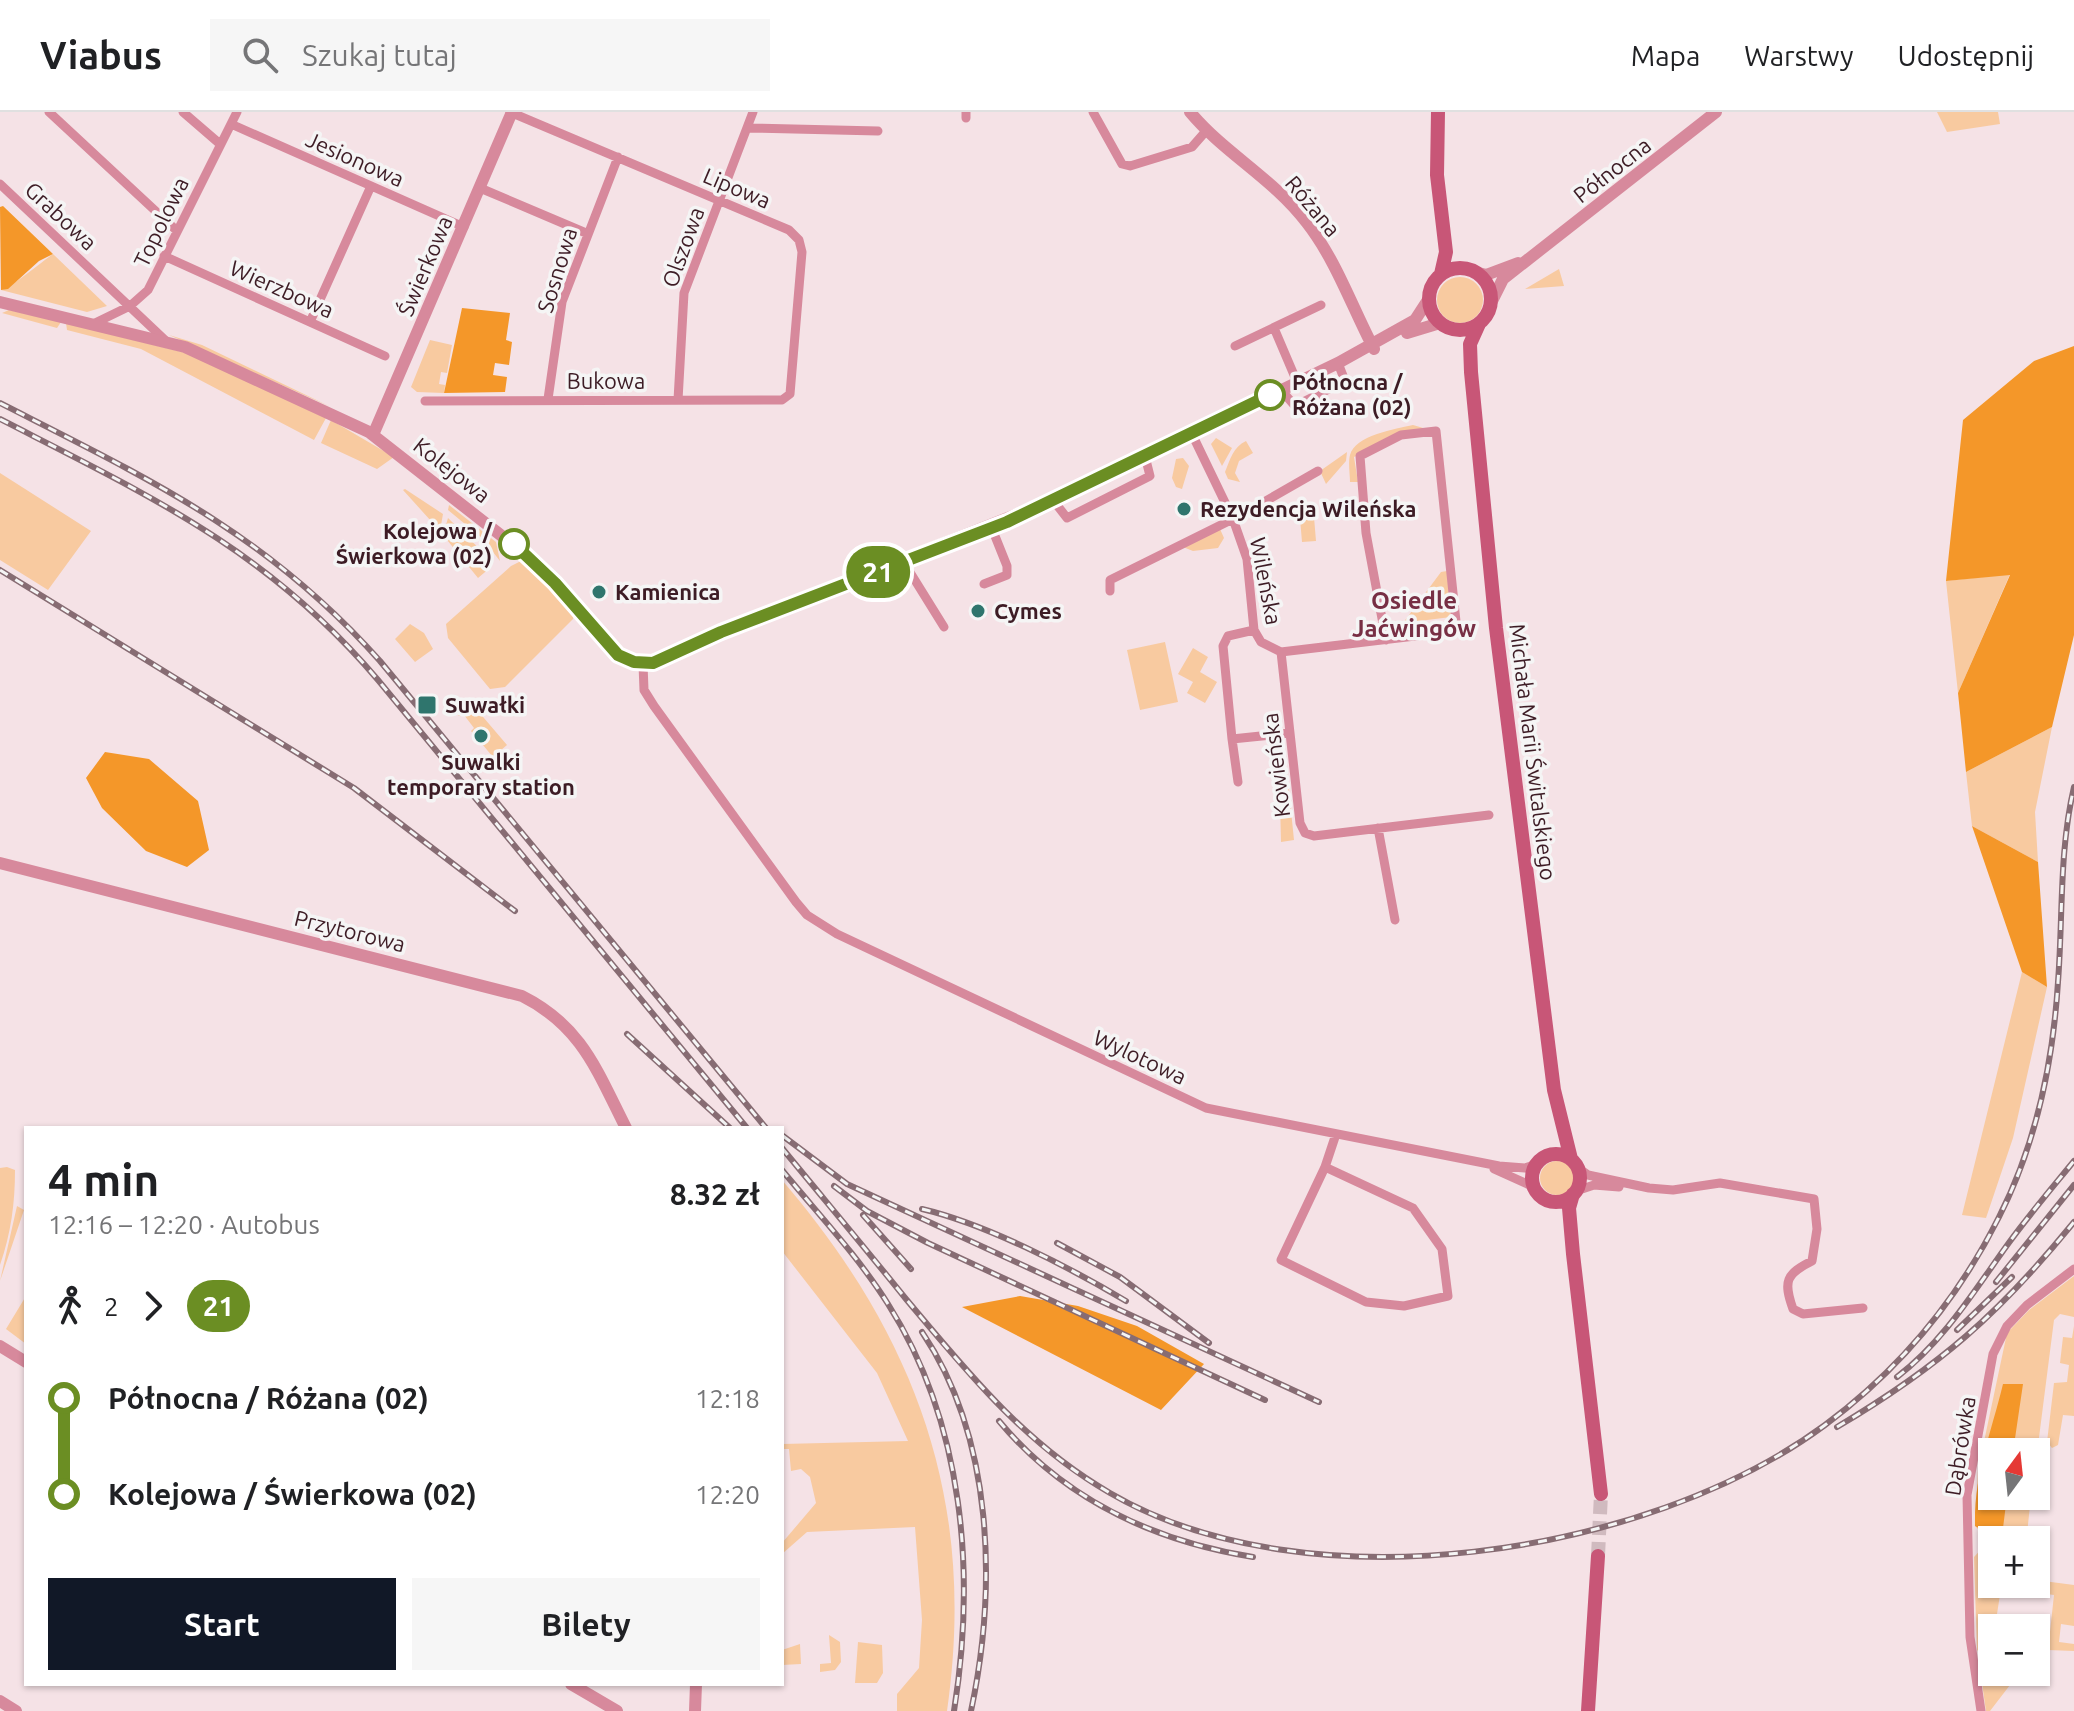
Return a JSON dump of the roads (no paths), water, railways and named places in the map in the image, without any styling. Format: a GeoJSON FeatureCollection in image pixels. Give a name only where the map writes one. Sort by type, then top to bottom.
{"type":"FeatureCollection","features":[{"type":"Feature","properties":{"kind":"main road"},"geometry":{"type":"LineString","coordinates":[[1438,112],[1437,175],[1446,232],[1446,257],[1428,300],[1444,326],[1464,330],[1479,324],[1491,303],[1488,285],[1455,255],[1446,232]]}},
{"type":"Feature","properties":{"kind":"main road"},"geometry":{"type":"LineString","coordinates":[[1441,274],[1471,270]]}},
{"type":"Feature","properties":{"kind":"main road","name":"Michała Marii Świtalskiego"},"geometry":{"type":"LineString","coordinates":[[1479,324],[1470,344],[1471,372],[1496,628],[1554,1090],[1555,1136],[1543,1160]]}},
{"type":"Feature","properties":{"kind":"main road","name":"Michała Marii Świtalskiego"},"geometry":{"type":"LineString","coordinates":[[1444,326],[1457,335],[1471,372]]}},
{"type":"Feature","properties":{"kind":"main road","name":"Michała Marii Świtalskiego"},"geometry":{"type":"LineString","coordinates":[[1554,1090],[1574,1164]]}},
{"type":"Feature","properties":{"kind":"main road"},"geometry":{"type":"LineString","coordinates":[[1573,1254],[1557,1210],[1534,1187],[1533,1175],[1543,1160],[1574,1164],[1580,1177],[1569,1208],[1601,1494]]}},
{"type":"Feature","properties":{"kind":"main road"},"geometry":{"type":"LineString","coordinates":[[1548,1200],[1562,1201],[1575,1193]]}},
{"type":"Feature","properties":{"kind":"main road"},"geometry":{"type":"LineString","coordinates":[[1588,1711],[1598,1556]]}},
{"type":"Feature","properties":{"kind":"street"},"geometry":{"type":"LineString","coordinates":[[49,112],[176,230]]}},
{"type":"Feature","properties":{"kind":"street"},"geometry":{"type":"LineString","coordinates":[[183,112],[220,144]]}},
{"type":"Feature","properties":{"kind":"street","name":"Topolowa"},"geometry":{"type":"LineString","coordinates":[[93,324],[130,306],[148,290],[237,112]]}},
{"type":"Feature","properties":{"kind":"street","name":"Lipowa"},"geometry":{"type":"LineString","coordinates":[[512,112],[789,230],[799,240],[802,252],[787,399]]}},
{"type":"Feature","properties":{"kind":"street","name":"Świerkowa"},"geometry":{"type":"LineString","coordinates":[[373,435],[512,112]]}},
{"type":"Feature","properties":{"kind":"street","name":"Olszowa"},"geometry":{"type":"LineString","coordinates":[[678,400],[684,293],[753,112]]}},
{"type":"Feature","properties":{"kind":"street"},"geometry":{"type":"LineString","coordinates":[[1093,112],[1122,164],[1130,166],[1192,147],[1206,131]]}},
{"type":"Feature","properties":{"kind":"street","name":"Różana"},"geometry":{"type":"LineString","coordinates":[[1190,112],[1206,131],[1278,191],[1306,222],[1329,256],[1372,346]]}},
{"type":"Feature","properties":{"kind":"street","name":"Północna"},"geometry":{"type":"LineString","coordinates":[[1491,303],[1500,282],[1716,112]]}},
{"type":"Feature","properties":{"kind":"street","name":"Jesionowa"},"geometry":{"type":"LineString","coordinates":[[231,124],[464,227]]}},
{"type":"Feature","properties":{"kind":"street"},"geometry":{"type":"LineString","coordinates":[[748,128],[878,131]]}},
{"type":"Feature","properties":{"kind":"street","name":"Sosnowa"},"geometry":{"type":"LineString","coordinates":[[548,399],[562,302],[586,233],[618,157]]}},
{"type":"Feature","properties":{"kind":"street","name":"Grabowa"},"geometry":{"type":"LineString","coordinates":[[0,184],[166,341]]}},
{"type":"Feature","properties":{"kind":"street"},"geometry":{"type":"LineString","coordinates":[[310,322],[371,186]]}},
{"type":"Feature","properties":{"kind":"street"},"geometry":{"type":"LineString","coordinates":[[480,188],[586,233]]}},
{"type":"Feature","properties":{"kind":"street","name":"Wierzbowa"},"geometry":{"type":"LineString","coordinates":[[164,256],[385,356]]}},
{"type":"Feature","properties":{"kind":"street","name":"Północna"},"geometry":{"type":"LineString","coordinates":[[1471,270],[1494,273],[1532,257]]}},
{"type":"Feature","properties":{"kind":"street"},"geometry":{"type":"LineString","coordinates":[[1372,346],[1415,320],[1428,300]]}},
{"type":"Feature","properties":{"kind":"street","name":"Kolejowa"},"geometry":{"type":"LineString","coordinates":[[0,302],[166,341],[210,357],[373,435],[521,550],[618,655],[643,664]]}},
{"type":"Feature","properties":{"kind":"street"},"geometry":{"type":"LineString","coordinates":[[1235,346],[1321,305]]}},
{"type":"Feature","properties":{"kind":"street"},"geometry":{"type":"LineString","coordinates":[[643,664],[662,661],[721,632],[1053,500],[1372,346],[1419,327],[1444,326]]}},
{"type":"Feature","properties":{"kind":"street"},"geometry":{"type":"LineString","coordinates":[[1274,328],[1297,382]]}},
{"type":"Feature","properties":{"kind":"street"},"geometry":{"type":"LineString","coordinates":[[1281,390],[1295,406],[1345,381],[1338,363]]}},
{"type":"Feature","properties":{"kind":"street","name":"Bukowa"},"geometry":{"type":"LineString","coordinates":[[425,401],[787,399]]}},
{"type":"Feature","properties":{"kind":"street","name":"Wileńska"},"geometry":{"type":"LineString","coordinates":[[1192,434],[1233,519],[1247,559],[1254,630],[1261,642],[1281,652],[1386,640],[1457,631],[1436,431],[1401,435],[1360,456],[1366,533],[1386,640]]}},
{"type":"Feature","properties":{"kind":"street"},"geometry":{"type":"LineString","coordinates":[[1053,500],[1067,518],[1150,476],[1145,456]]}},
{"type":"Feature","properties":{"kind":"street"},"geometry":{"type":"LineString","coordinates":[[1110,591],[1110,580],[1233,519],[1318,471]]}},
{"type":"Feature","properties":{"kind":"street"},"geometry":{"type":"LineString","coordinates":[[984,584],[1007,575],[1007,566],[991,526]]}},
{"type":"Feature","properties":{"kind":"street"},"geometry":{"type":"LineString","coordinates":[[903,561],[944,627]]}},
{"type":"Feature","properties":{"kind":"street"},"geometry":{"type":"LineString","coordinates":[[1238,782],[1223,646],[1228,636],[1254,630]]}},
{"type":"Feature","properties":{"kind":"street","name":"Kowieńska"},"geometry":{"type":"LineString","coordinates":[[1281,652],[1300,823],[1305,833],[1314,836],[1489,815]]}},
{"type":"Feature","properties":{"kind":"street","name":"Wylotowa"},"geometry":{"type":"LineString","coordinates":[[643,664],[643,681],[648,697],[807,915],[850,940],[1206,1108],[1480,1163],[1525,1168],[1543,1160]]}},
{"type":"Feature","properties":{"kind":"street"},"geometry":{"type":"LineString","coordinates":[[1232,739],[1290,733]]}},
{"type":"Feature","properties":{"kind":"street"},"geometry":{"type":"LineString","coordinates":[[1378,828],[1395,920]]}},
{"type":"Feature","properties":{"kind":"street","name":"Przytorowa"},"geometry":{"type":"LineString","coordinates":[[0,863],[522,996],[547,1009],[581,1043],[625,1126]]}},
{"type":"Feature","properties":{"kind":"street"},"geometry":{"type":"LineString","coordinates":[[1325,1167],[1413,1208],[1442,1249],[1448,1296],[1404,1306],[1366,1302],[1281,1260],[1325,1167],[1336,1134]]}},
{"type":"Feature","properties":{"kind":"street","name":"Wylotowa"},"geometry":{"type":"LineString","coordinates":[[1480,1163],[1534,1187]]}},
{"type":"Feature","properties":{"kind":"street"},"geometry":{"type":"LineString","coordinates":[[1574,1164],[1588,1175],[1638,1186]]}},
{"type":"Feature","properties":{"kind":"street"},"geometry":{"type":"LineString","coordinates":[[1575,1193],[1594,1185],[1673,1190],[1720,1183],[1814,1199],[1816,1252],[1812,1261],[1792,1271],[1789,1277],[1788,1297],[1793,1309],[1803,1314],[1863,1308]]}},
{"type":"Feature","properties":{"kind":"street","name":"Dąbrówka"},"geometry":{"type":"LineString","coordinates":[[1981,1711],[1970,1637],[1967,1495],[1993,1354],[2007,1326],[2027,1305],[2074,1269]]}},
{"type":"Feature","properties":{"kind":"street"},"geometry":{"type":"LineString","coordinates":[[0,1346],[24,1361]]}},
{"type":"Feature","properties":{"kind":"street"},"geometry":{"type":"LineString","coordinates":[[574,1686],[617,1711]]}},
{"type":"Feature","properties":{"kind":"street"},"geometry":{"type":"LineString","coordinates":[[695,1711],[696,1686]]}},
{"type":"Feature","properties":{"kind":"street"},"geometry":{"type":"LineString","coordinates":[[0,1701],[16,1711]]}},
{"type":"Feature","properties":{"kind":"tunnel"},"geometry":{"type":"LineString","coordinates":[[1598,1556],[1601,1494]]}},
{"type":"Feature","properties":{"kind":"railway"},"geometry":{"type":"LineString","coordinates":[[0,403],[106,457],[203,512],[293,577],[337,616],[380,661],[764,1126]]}},
{"type":"Feature","properties":{"kind":"railway"},"geometry":{"type":"LineString","coordinates":[[0,419],[203,529],[293,595],[336,635],[378,680],[745,1126]]}},
{"type":"Feature","properties":{"kind":"railway"},"geometry":{"type":"LineString","coordinates":[[0,570],[354,788],[515,911]]}},
{"type":"Feature","properties":{"kind":"railway"},"geometry":{"type":"LineString","coordinates":[[784,1150],[975,1380],[1024,1430],[1079,1474],[1110,1493],[1190,1529],[1280,1549],[1376,1557],[1474,1552],[1572,1535],[1665,1507],[1751,1471],[1825,1425],[1902,1357],[1965,1276],[2012,1189],[2033,1132],[2047,1073],[2056,1012],[2064,860],[2074,787]]}},
{"type":"Feature","properties":{"kind":"railway"},"geometry":{"type":"LineString","coordinates":[[627,1034],[728,1126]]}},
{"type":"Feature","properties":{"kind":"railway"},"geometry":{"type":"LineString","coordinates":[[784,1137],[847,1184],[1319,1402]]}},
{"type":"Feature","properties":{"kind":"railway"},"geometry":{"type":"LineString","coordinates":[[1897,1377],[1944,1331],[2074,1161]]}},
{"type":"Feature","properties":{"kind":"railway"},"geometry":{"type":"LineString","coordinates":[[784,1172],[851,1252],[888,1304],[914,1350],[933,1399],[948,1449],[958,1501],[963,1554],[961,1659],[954,1711]]}},
{"type":"Feature","properties":{"kind":"railway"},"geometry":{"type":"LineString","coordinates":[[1996,1282],[2074,1185]]}},
{"type":"Feature","properties":{"kind":"railway"},"geometry":{"type":"LineString","coordinates":[[834,1186],[867,1211],[928,1243],[1265,1400]]}},
{"type":"Feature","properties":{"kind":"railway"},"geometry":{"type":"LineString","coordinates":[[922,1209],[973,1225],[1027,1248],[1126,1301]]}},
{"type":"Feature","properties":{"kind":"railway"},"geometry":{"type":"LineString","coordinates":[[863,1215],[911,1269]]}},
{"type":"Feature","properties":{"kind":"railway"},"geometry":{"type":"LineString","coordinates":[[1837,1427],[1907,1382],[1966,1336],[2020,1284],[2074,1222]]}},
{"type":"Feature","properties":{"kind":"railway"},"geometry":{"type":"LineString","coordinates":[[1057,1243],[1120,1277],[1209,1343]]}},
{"type":"Feature","properties":{"kind":"railway"},"geometry":{"type":"LineString","coordinates":[[1957,1330],[2012,1277]]}},
{"type":"Feature","properties":{"kind":"railway"},"geometry":{"type":"LineString","coordinates":[[922,1332],[946,1374],[964,1419],[976,1467],[983,1516],[986,1565],[984,1615],[971,1711]]}},
{"type":"Feature","properties":{"kind":"railway"},"geometry":{"type":"LineString","coordinates":[[999,1421],[1052,1473],[1113,1512],[1181,1540],[1253,1557]]}},
{"type":"Feature","properties":{"kind":"place","name":"Północna / Różana (02)"},"geometry":{"type":"Point","coordinates":[1270,395]}},
{"type":"Feature","properties":{"kind":"place","name":"Rezydencja Wileńska"},"geometry":{"type":"Point","coordinates":[1184,509]}},
{"type":"Feature","properties":{"kind":"place","name":"Kolejowa / Świerkowa (02)"},"geometry":{"type":"Point","coordinates":[514,544]}},
{"type":"Feature","properties":{"kind":"place","name":"Kamienica"},"geometry":{"type":"Point","coordinates":[599,592]}},
{"type":"Feature","properties":{"kind":"place","name":"Cymes"},"geometry":{"type":"Point","coordinates":[978,611]}},
{"type":"Feature","properties":{"kind":"place","name":"Suwałki"},"geometry":{"type":"Point","coordinates":[427,705]}},
{"type":"Feature","properties":{"kind":"place","name":"Suwalki temporary station"},"geometry":{"type":"Point","coordinates":[481,736]}},
{"type":"Feature","properties":{"kind":"district","name":"Osiedle Jaćwingów"},"geometry":{"type":"Point","coordinates":[1414,615]}}]}
